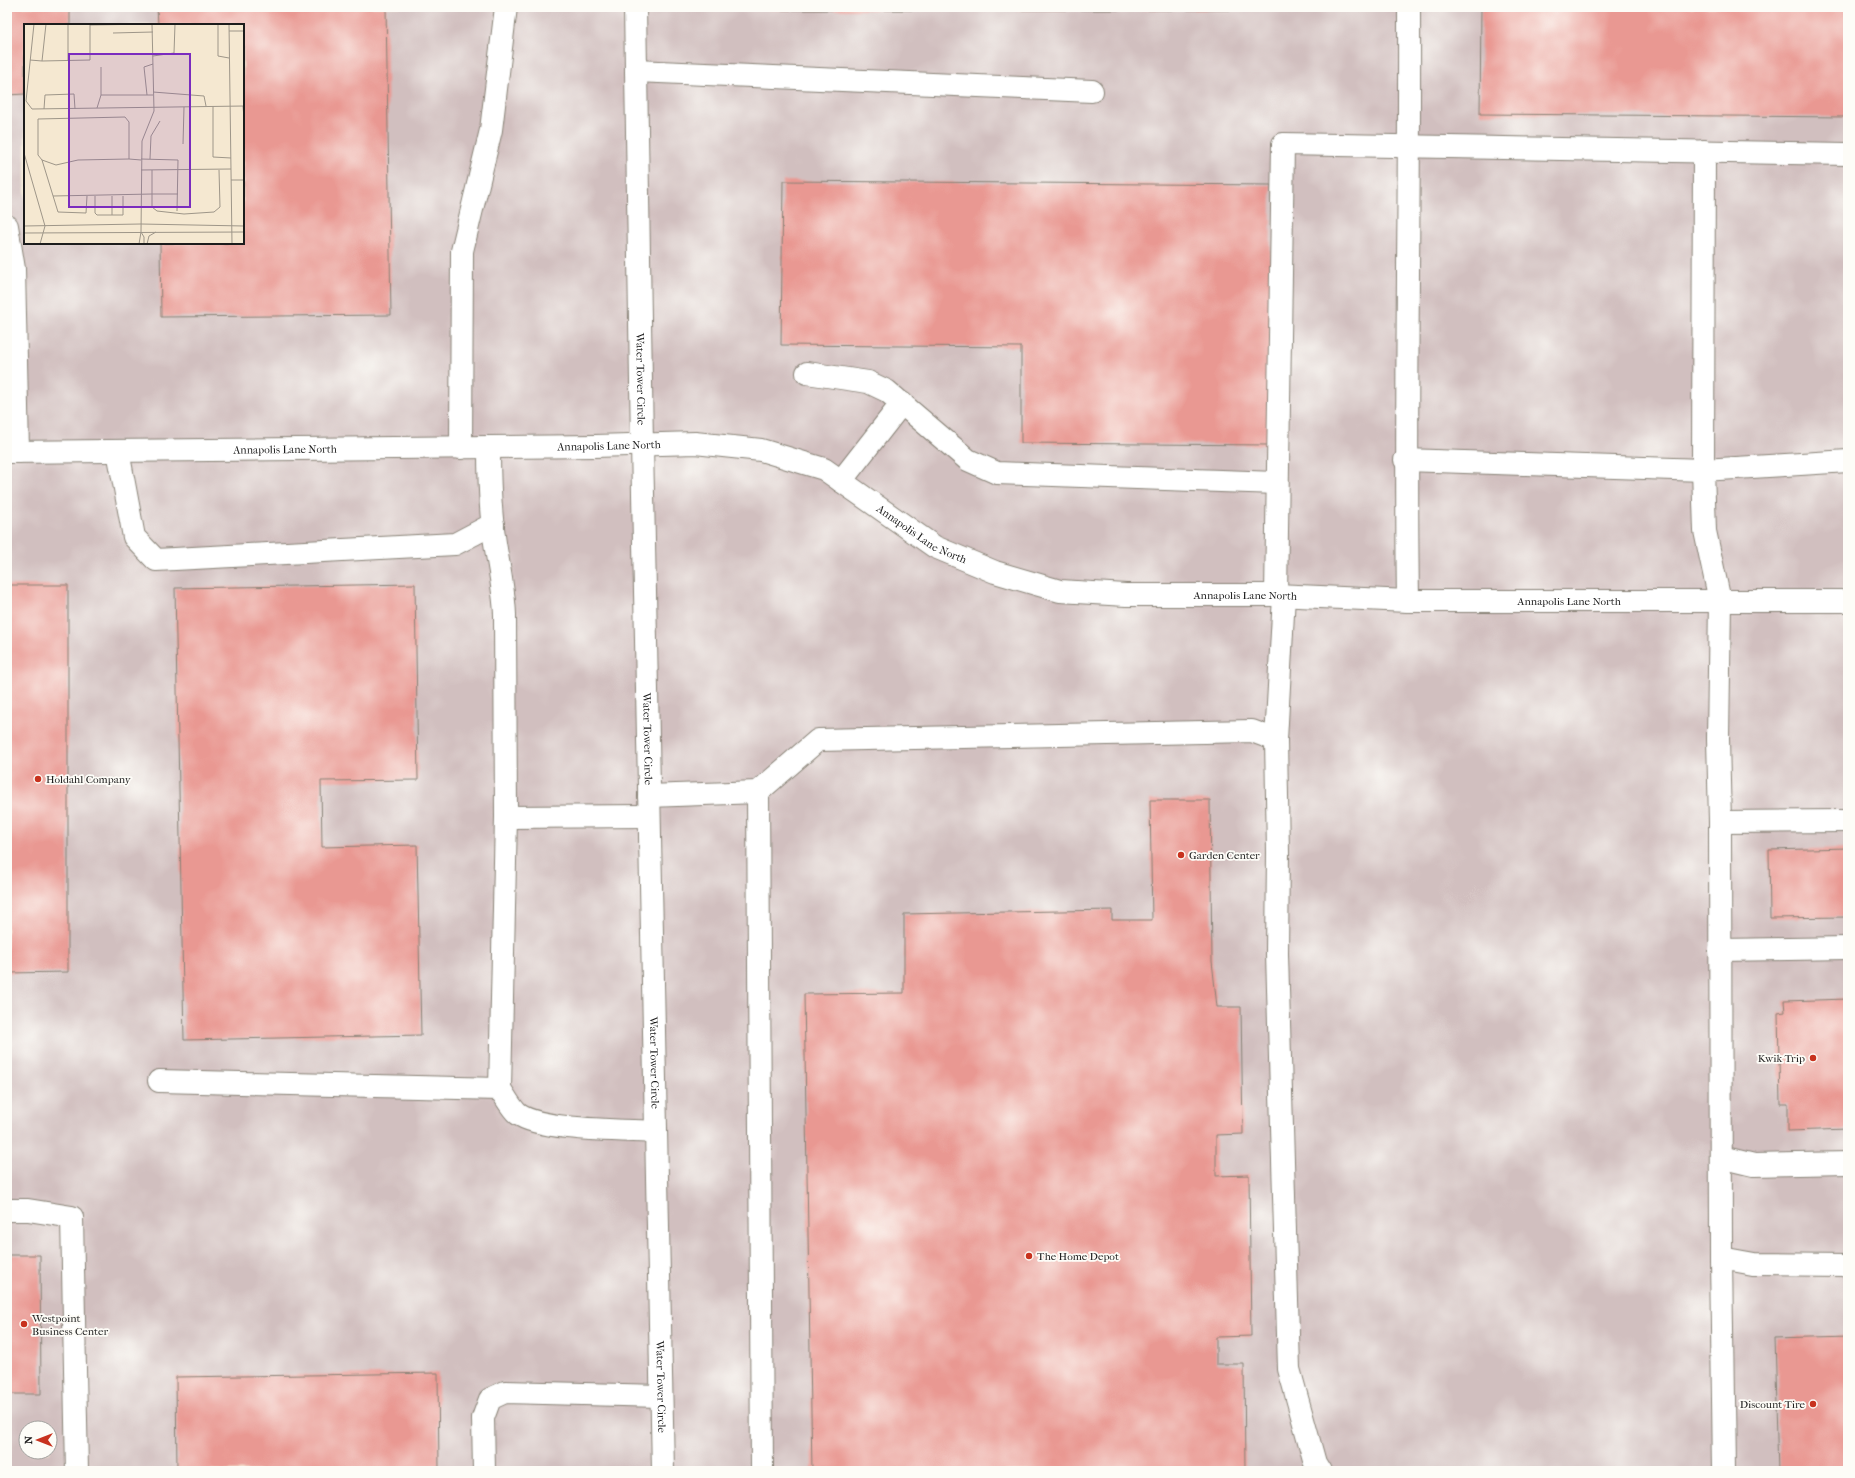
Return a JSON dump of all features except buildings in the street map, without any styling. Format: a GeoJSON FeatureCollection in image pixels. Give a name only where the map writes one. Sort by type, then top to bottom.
{"type":"FeatureCollection","features":[{"type":"Feature","properties":{"kind":"street"},"geometry":{"type":"LineString","coordinates":[[461,448],[462,251],[491,130],[506,7]]}},
{"type":"Feature","properties":{"kind":"street","name":"Water Tower Circle"},"geometry":{"type":"LineString","coordinates":[[635,7],[642,445],[663,1471]]}},
{"type":"Feature","properties":{"kind":"street"},"geometry":{"type":"LineString","coordinates":[[1408,601],[1406,460],[1410,146],[1409,7]]}},
{"type":"Feature","properties":{"kind":"street"},"geometry":{"type":"LineString","coordinates":[[636,71],[1092,91]]}},
{"type":"Feature","properties":{"kind":"street"},"geometry":{"type":"LineString","coordinates":[[1320,1471],[1315,1463],[1289,1369],[1277,954],[1278,852],[1276,740],[1280,595],[1278,483],[1283,144],[1848,154]]}},
{"type":"Feature","properties":{"kind":"street"},"geometry":{"type":"LineString","coordinates":[[1704,151],[1703,470],[1705,531],[1720,602],[1718,739],[1720,822],[1721,1258],[1724,1471]]}},
{"type":"Feature","properties":{"kind":"street"},"geometry":{"type":"LineString","coordinates":[[7,226],[14,269],[12,452]]}},
{"type":"Feature","properties":{"kind":"street"},"geometry":{"type":"LineString","coordinates":[[806,372],[868,382],[887,391],[968,460],[997,473],[1278,483]]}},
{"type":"Feature","properties":{"kind":"street"},"geometry":{"type":"LineString","coordinates":[[841,482],[902,403]]}},
{"type":"Feature","properties":{"kind":"street","name":"Annapolis Lane North"},"geometry":{"type":"LineString","coordinates":[[12,452],[489,448],[695,443],[761,450],[824,469],[935,546],[995,572],[1060,591],[1126,595],[1280,595],[1408,601],[1848,601]]}},
{"type":"Feature","properties":{"kind":"street"},"geometry":{"type":"LineString","coordinates":[[489,448],[489,489],[493,524],[504,587],[506,817],[500,1088],[517,1113],[528,1119],[551,1125],[656,1132]]}},
{"type":"Feature","properties":{"kind":"street"},"geometry":{"type":"LineString","coordinates":[[118,452],[134,537],[156,560],[455,544],[493,524]]}},
{"type":"Feature","properties":{"kind":"street"},"geometry":{"type":"LineString","coordinates":[[1406,460],[1703,470],[1848,461]]}},
{"type":"Feature","properties":{"kind":"street"},"geometry":{"type":"LineString","coordinates":[[506,817],[649,806],[758,792],[818,740],[1252,731],[1276,740]]}},
{"type":"Feature","properties":{"kind":"street"},"geometry":{"type":"LineString","coordinates":[[758,792],[762,1471]]}},
{"type":"Feature","properties":{"kind":"street"},"geometry":{"type":"LineString","coordinates":[[1720,822],[1848,821]]}},
{"type":"Feature","properties":{"kind":"street"},"geometry":{"type":"LineString","coordinates":[[1720,950],[1848,948]]}},
{"type":"Feature","properties":{"kind":"street"},"geometry":{"type":"LineString","coordinates":[[159,1081],[500,1088]]}},
{"type":"Feature","properties":{"kind":"street"},"geometry":{"type":"LineString","coordinates":[[1721,1157],[1754,1165],[1848,1163]]}},
{"type":"Feature","properties":{"kind":"street"},"geometry":{"type":"LineString","coordinates":[[7,1210],[28,1210],[72,1216],[77,1471]]}},
{"type":"Feature","properties":{"kind":"street"},"geometry":{"type":"LineString","coordinates":[[1721,1258],[1754,1264],[1848,1265]]}},
{"type":"Feature","properties":{"kind":"street"},"geometry":{"type":"LineString","coordinates":[[484,1471],[483,1418],[490,1399],[505,1392],[661,1396]]}},
{"type":"Feature","properties":{"kind":"shaded area"},"geometry":{"type":"Polygon","coordinates":[[[7,7],[1848,7],[1848,1471],[7,1471],[7,7]]]}},
{"type":"Feature","properties":{"kind":"place","name":"Holdahl Company"},"geometry":{"type":"Point","coordinates":[38,779]}},
{"type":"Feature","properties":{"kind":"place","name":"Garden Center"},"geometry":{"type":"Point","coordinates":[1181,855]}},
{"type":"Feature","properties":{"kind":"place","name":"Kwik Trip"},"geometry":{"type":"Point","coordinates":[1813,1058]}},
{"type":"Feature","properties":{"kind":"place","name":"The Home Depot"},"geometry":{"type":"Point","coordinates":[1029,1256]}},
{"type":"Feature","properties":{"kind":"place","name":"Westpoint Business Center"},"geometry":{"type":"Point","coordinates":[24,1324]}},
{"type":"Feature","properties":{"kind":"place","name":"Discount Tire"},"geometry":{"type":"Point","coordinates":[1813,1404]}}]}
